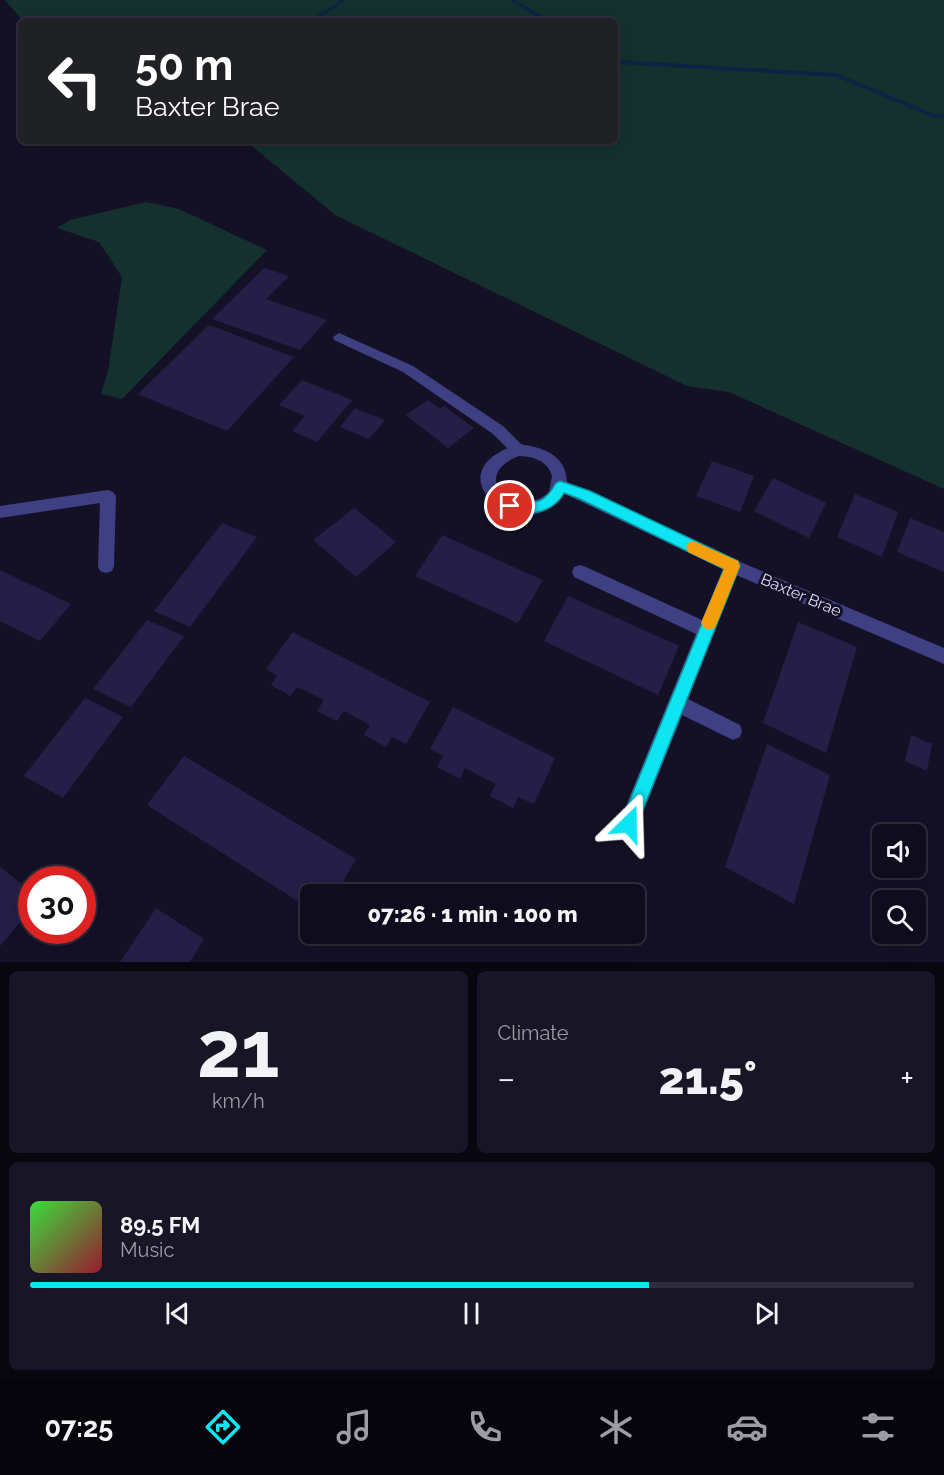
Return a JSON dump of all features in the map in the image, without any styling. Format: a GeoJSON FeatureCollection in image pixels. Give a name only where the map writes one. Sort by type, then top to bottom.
{"type":"FeatureCollection","features":[{"type":"Feature","properties":{"kind":"street"},"geometry":{"type":"LineString","coordinates":[[339,337],[408,369],[498,430],[518,450]]}},
{"type":"Feature","properties":{"kind":"street"},"geometry":{"type":"LineString","coordinates":[[518,450],[541,454],[557,468],[560,486],[556,495],[547,503],[522,509],[499,500],[491,492],[487,483],[487,473],[490,465],[498,458],[518,450]]}},
{"type":"Feature","properties":{"kind":"street","name":"Baxter Brae"},"geometry":{"type":"LineString","coordinates":[[560,486],[585,495],[732,566],[944,656]]}},
{"type":"Feature","properties":{"kind":"street"},"geometry":{"type":"LineString","coordinates":[[0,512],[108,496],[106,566]]}},
{"type":"Feature","properties":{"kind":"street"},"geometry":{"type":"LineString","coordinates":[[629,824],[732,566]]}},
{"type":"Feature","properties":{"kind":"street"},"geometry":{"type":"LineString","coordinates":[[580,572],[706,630]]}},
{"type":"Feature","properties":{"kind":"street"},"geometry":{"type":"LineString","coordinates":[[677,703],[733,732]]}},
{"type":"Feature","properties":{"kind":"green space"},"geometry":{"type":"Polygon","coordinates":[[[5,0],[944,0],[944,489],[729,392],[687,386],[335,215],[250,144],[618,144],[618,18],[20,18],[5,0]]]}},
{"type":"Feature","properties":{"kind":"green space"},"geometry":{"type":"Polygon","coordinates":[[[146,202],[179,209],[267,250],[122,399],[101,394],[108,371],[122,277],[99,242],[57,228],[70,220],[146,202]]]}},
{"type":"Feature","properties":{"kind":"building"},"geometry":{"type":"Polygon","coordinates":[[[264,268],[289,276],[266,299],[327,320],[300,350],[212,319],[264,268]]]}},
{"type":"Feature","properties":{"kind":"building"},"geometry":{"type":"Polygon","coordinates":[[[209,325],[294,357],[227,431],[138,394],[209,325]]]}},
{"type":"Feature","properties":{"kind":"building"},"geometry":{"type":"Polygon","coordinates":[[[302,380],[352,400],[317,442],[292,431],[305,416],[279,405],[302,380]]]}},
{"type":"Feature","properties":{"kind":"building"},"geometry":{"type":"Polygon","coordinates":[[[428,400],[440,409],[444,406],[474,428],[448,448],[406,415],[428,400]]]}},
{"type":"Feature","properties":{"kind":"building"},"geometry":{"type":"Polygon","coordinates":[[[355,408],[385,420],[369,439],[340,427],[355,408]]]}},
{"type":"Feature","properties":{"kind":"building"},"geometry":{"type":"Polygon","coordinates":[[[712,461],[754,476],[740,512],[696,496],[712,461]]]}},
{"type":"Feature","properties":{"kind":"building"},"geometry":{"type":"Polygon","coordinates":[[[773,478],[826,503],[809,538],[754,511],[773,478]]]}},
{"type":"Feature","properties":{"kind":"building"},"geometry":{"type":"Polygon","coordinates":[[[855,494],[898,512],[882,557],[837,537],[855,494]]]}},
{"type":"Feature","properties":{"kind":"building"},"geometry":{"type":"Polygon","coordinates":[[[354,508],[396,542],[356,577],[313,540],[354,508]]]}},
{"type":"Feature","properties":{"kind":"building"},"geometry":{"type":"Polygon","coordinates":[[[910,518],[944,532],[944,572],[897,552],[910,518]]]}},
{"type":"Feature","properties":{"kind":"building"},"geometry":{"type":"Polygon","coordinates":[[[222,523],[257,537],[190,627],[154,611],[222,523]]]}},
{"type":"Feature","properties":{"kind":"building"},"geometry":{"type":"Polygon","coordinates":[[[442,535],[543,580],[518,623],[415,576],[442,535]]]}},
{"type":"Feature","properties":{"kind":"building"},"geometry":{"type":"Polygon","coordinates":[[[0,570],[71,604],[40,641],[0,621],[0,570]]]}},
{"type":"Feature","properties":{"kind":"building"},"geometry":{"type":"Polygon","coordinates":[[[568,596],[679,646],[658,695],[544,641],[568,596]]]}},
{"type":"Feature","properties":{"kind":"building"},"geometry":{"type":"Polygon","coordinates":[[[147,620],[184,636],[131,707],[93,689],[147,620]]]}},
{"type":"Feature","properties":{"kind":"building"},"geometry":{"type":"Polygon","coordinates":[[[798,622],[857,647],[826,753],[763,723],[798,622]]]}},
{"type":"Feature","properties":{"kind":"building"},"geometry":{"type":"Polygon","coordinates":[[[293,632],[430,702],[406,744],[392,737],[386,747],[364,735],[370,725],[344,711],[337,721],[317,711],[324,700],[297,687],[290,696],[271,685],[277,676],[266,669],[293,632]]]}},
{"type":"Feature","properties":{"kind":"building"},"geometry":{"type":"Polygon","coordinates":[[[85,698],[123,717],[63,798],[24,776],[85,698]]]}},
{"type":"Feature","properties":{"kind":"building"},"geometry":{"type":"Polygon","coordinates":[[[453,707],[555,758],[534,804],[518,797],[513,808],[490,796],[496,784],[465,768],[460,779],[437,767],[443,756],[430,749],[453,707]]]}},
{"type":"Feature","properties":{"kind":"building"},"geometry":{"type":"Polygon","coordinates":[[[911,735],[932,744],[927,771],[905,761],[911,735]]]}},
{"type":"Feature","properties":{"kind":"building"},"geometry":{"type":"Polygon","coordinates":[[[767,744],[830,775],[794,904],[725,867],[767,744]]]}},
{"type":"Feature","properties":{"kind":"building"},"geometry":{"type":"Polygon","coordinates":[[[184,756],[356,859],[342,884],[300,884],[300,903],[147,805],[184,756]]]}},
{"type":"Feature","properties":{"kind":"building"},"geometry":{"type":"Polygon","coordinates":[[[0,867],[18,881],[18,925],[0,946],[0,867]]]}},
{"type":"Feature","properties":{"kind":"building"},"geometry":{"type":"Polygon","coordinates":[[[156,908],[204,939],[190,962],[120,962],[156,908]]]}},
{"type":"Feature","properties":{"kind":"waterway"},"geometry":{"type":"LineString","coordinates":[[317,18],[344,0]]}},
{"type":"Feature","properties":{"kind":"waterway"},"geometry":{"type":"LineString","coordinates":[[511,0],[543,18]]}},
{"type":"Feature","properties":{"kind":"waterway"},"geometry":{"type":"LineString","coordinates":[[618,62],[837,75],[936,117],[944,116]]}},
{"type":"Feature","properties":{"kind":"slow traffic"},"geometry":{"type":"LineString","coordinates":[[693,547],[732,566],[709,623]]}},
{"type":"Feature","properties":{"kind":"route"},"geometry":{"type":"LineString","coordinates":[[510,506],[522,509],[547,503],[556,495],[560,486],[585,495],[732,566],[629,824]]}}]}
